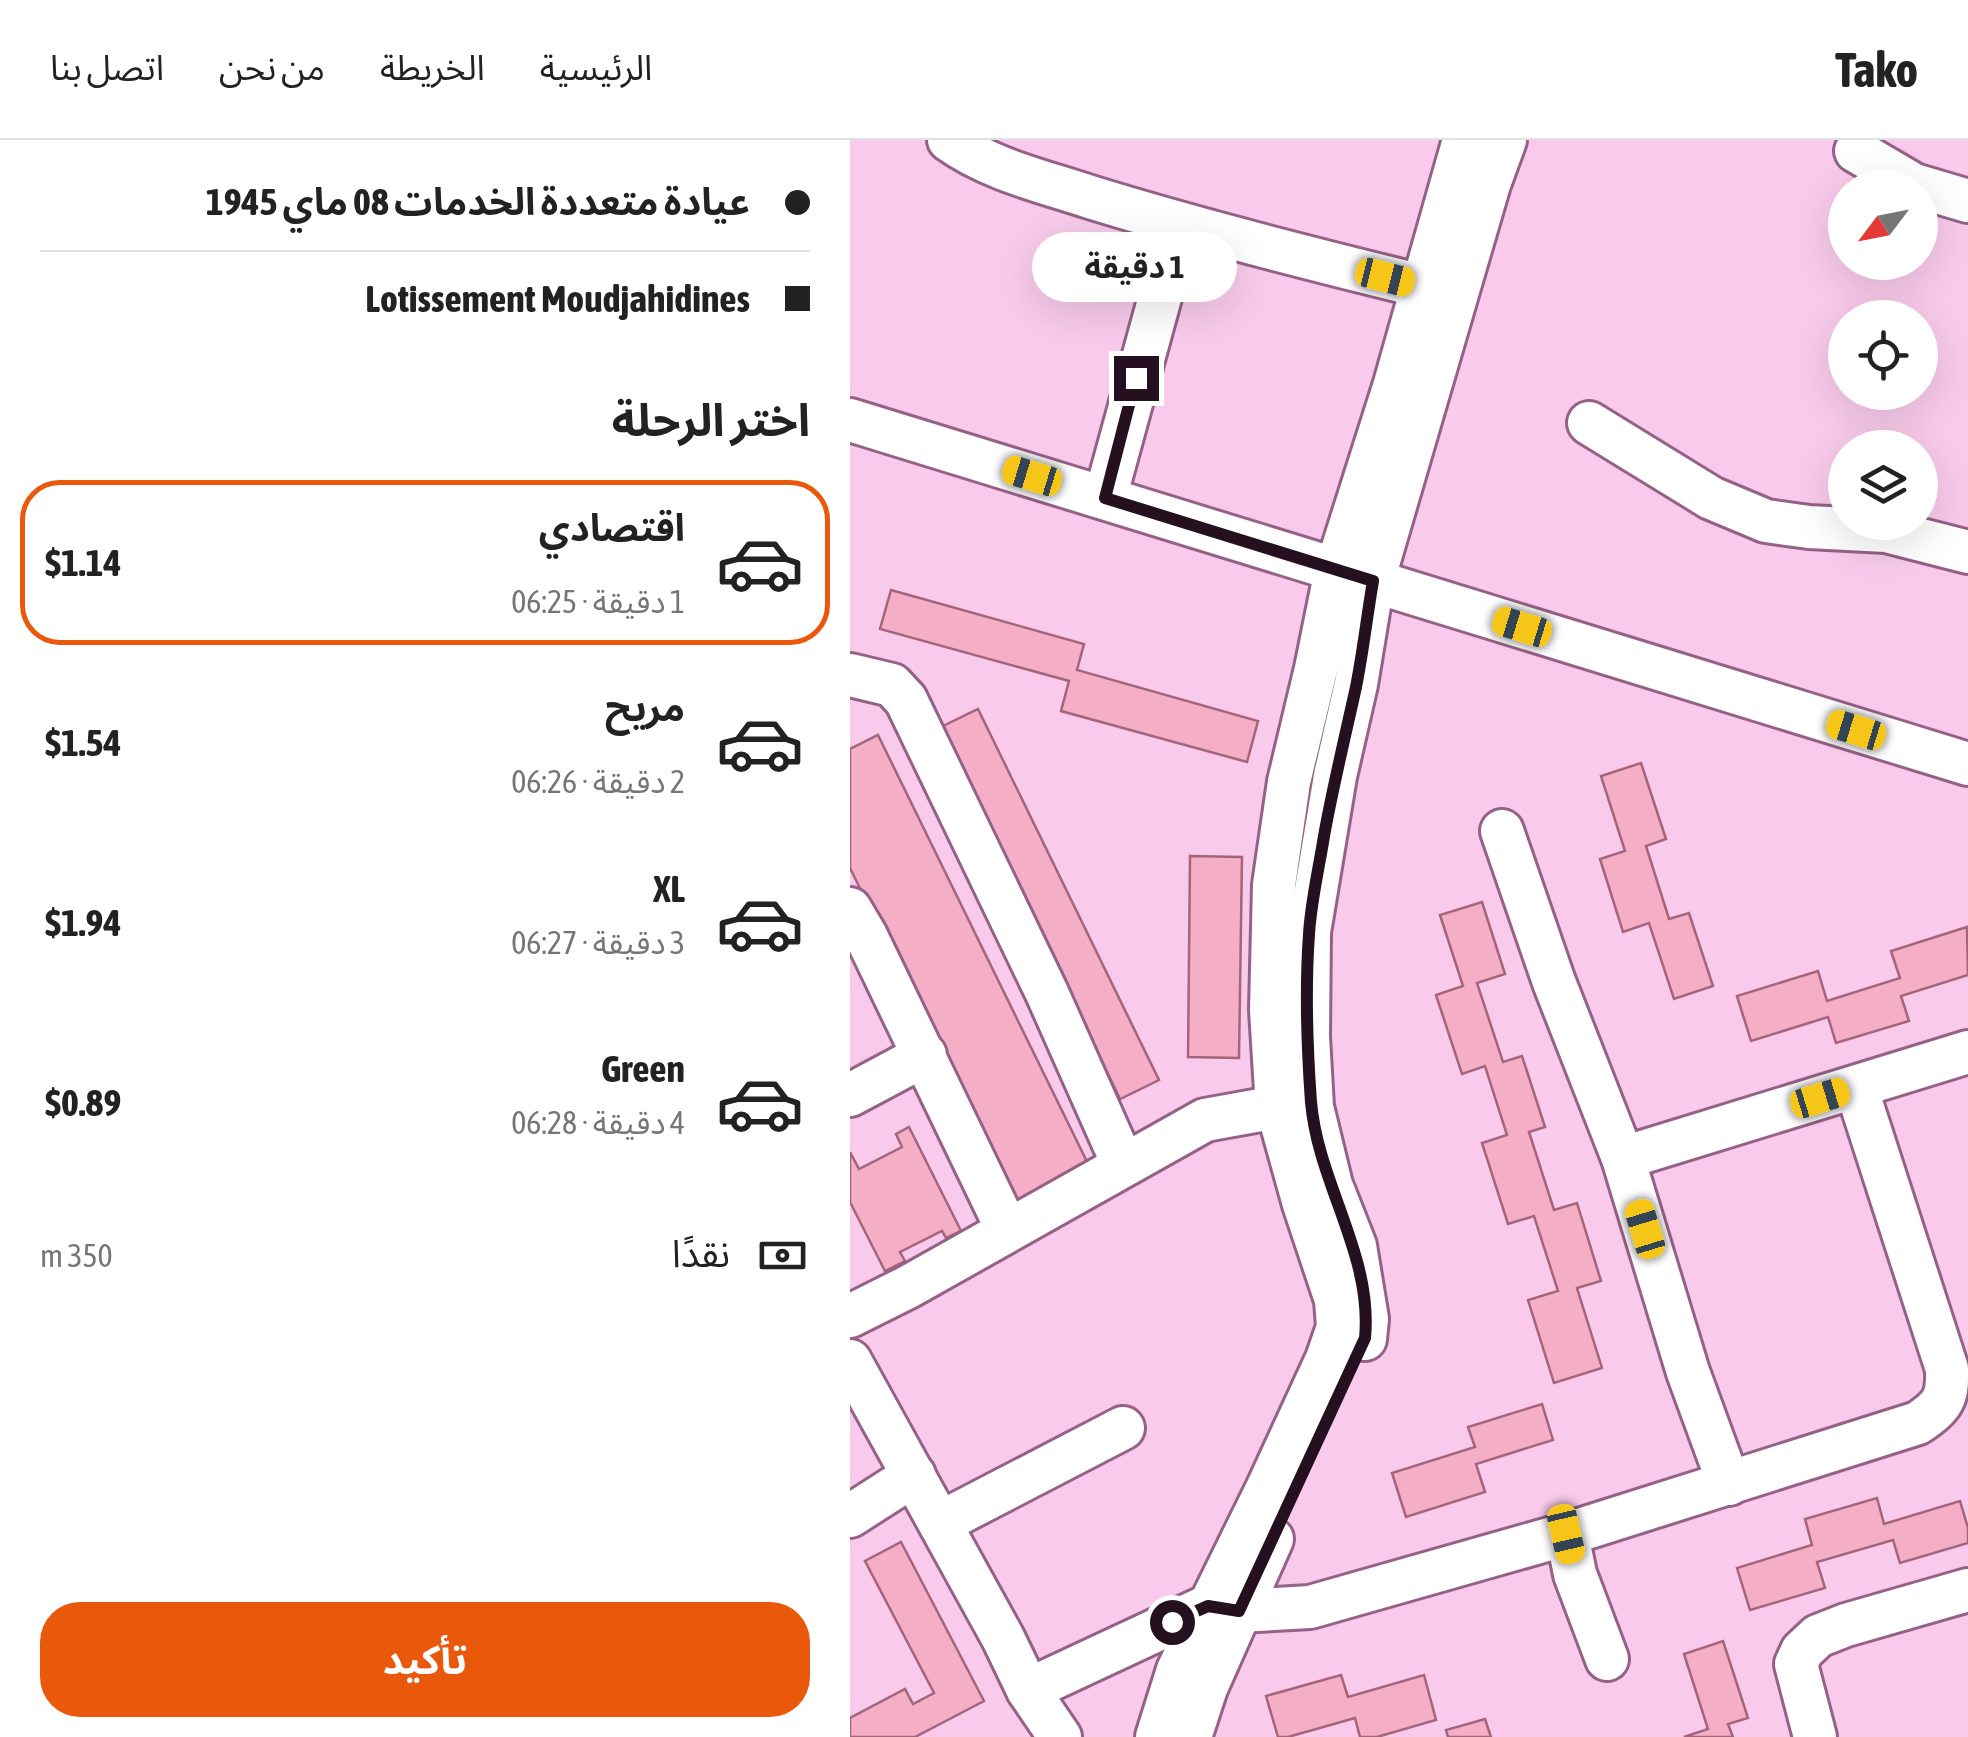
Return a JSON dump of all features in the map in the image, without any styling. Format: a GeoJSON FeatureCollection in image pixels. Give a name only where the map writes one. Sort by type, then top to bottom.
{"type":"FeatureCollection","features":[{"type":"Feature","properties":{"kind":"street"},"geometry":{"type":"LineString","coordinates":[[949,140],[994,166],[1180,224],[1422,286]]}},
{"type":"Feature","properties":{"kind":"street"},"geometry":{"type":"LineString","coordinates":[[1294,1107],[1308,1038],[1309,932],[1330,802],[1356,684],[1355,576],[1422,286],[1464,140]]}},
{"type":"Feature","properties":{"kind":"street"},"geometry":{"type":"LineString","coordinates":[[1190,1737],[1206,1688],[1223,1608],[1275,1471],[1338,1327],[1336,1300],[1304,1204],[1294,1107],[1271,1010],[1274,885],[1289,782],[1316,669],[1355,576],[1504,140]]}},
{"type":"Feature","properties":{"kind":"street"},"geometry":{"type":"LineString","coordinates":[[1856,150],[1914,185],[1968,201]]}},
{"type":"Feature","properties":{"kind":"street"},"geometry":{"type":"LineString","coordinates":[[1105,498],[1180,224]]}},
{"type":"Feature","properties":{"kind":"street"},"geometry":{"type":"LineString","coordinates":[[850,420],[1968,764]]}},
{"type":"Feature","properties":{"kind":"street"},"geometry":{"type":"LineString","coordinates":[[1590,423],[1711,498],[1766,521],[1886,531],[1968,552]]}},
{"type":"Feature","properties":{"kind":"street"},"geometry":{"type":"LineString","coordinates":[[850,675],[892,686],[906,700],[1047,993],[1123,1164]]}},
{"type":"Feature","properties":{"kind":"street"},"geometry":{"type":"LineString","coordinates":[[1289,782],[1330,802]]}},
{"type":"Feature","properties":{"kind":"street"},"geometry":{"type":"LineString","coordinates":[[1502,831],[1554,982],[1624,1158],[1688,1372],[1729,1484]]}},
{"type":"Feature","properties":{"kind":"street"},"geometry":{"type":"LineString","coordinates":[[850,909],[1008,1229]]}},
{"type":"Feature","properties":{"kind":"street"},"geometry":{"type":"LineString","coordinates":[[1624,1158],[1968,1052]]}},
{"type":"Feature","properties":{"kind":"street"},"geometry":{"type":"LineString","coordinates":[[850,1095],[924,1055]]}},
{"type":"Feature","properties":{"kind":"street"},"geometry":{"type":"LineString","coordinates":[[1028,1690],[1223,1608],[1310,1607],[1729,1484],[1918,1423],[1937,1410],[1948,1392],[1947,1369],[1856,1087]]}},
{"type":"Feature","properties":{"kind":"street"},"geometry":{"type":"LineString","coordinates":[[850,1316],[1206,1120],[1294,1107]]}},
{"type":"Feature","properties":{"kind":"street"},"geometry":{"type":"LineString","coordinates":[[850,1361],[1028,1690],[1060,1737]]}},
{"type":"Feature","properties":{"kind":"street"},"geometry":{"type":"LineString","coordinates":[[940,1524],[1123,1428]]}},
{"type":"Feature","properties":{"kind":"street"},"geometry":{"type":"LineString","coordinates":[[850,1516],[914,1474]]}},
{"type":"Feature","properties":{"kind":"street"},"geometry":{"type":"LineString","coordinates":[[1566,1534],[1575,1574],[1607,1659]]}},
{"type":"Feature","properties":{"kind":"street"},"geometry":{"type":"LineString","coordinates":[[1815,1737],[1796,1664],[1802,1651],[1818,1636],[1846,1625],[1968,1590]]}},
{"type":"Feature","properties":{"kind":"street"},"geometry":{"type":"LineString","coordinates":[[1157,1737],[1178,1670],[1223,1608]]}},
{"type":"Feature","properties":{"kind":"building"},"geometry":{"type":"Polygon","coordinates":[[[891,590],[1084,644],[1077,670],[1258,721],[1247,762],[1061,711],[1069,681],[880,629],[891,590]]]}},
{"type":"Feature","properties":{"kind":"building"},"geometry":{"type":"Polygon","coordinates":[[[978,709],[1159,1080],[1120,1099],[939,728],[978,709]]]}},
{"type":"Feature","properties":{"kind":"building"},"geometry":{"type":"Polygon","coordinates":[[[878,735],[1092,1172],[1017,1208],[850,868],[850,749],[878,735]]]}},
{"type":"Feature","properties":{"kind":"building"},"geometry":{"type":"Polygon","coordinates":[[[1641,763],[1666,839],[1646,846],[1669,919],[1689,913],[1713,986],[1674,999],[1649,923],[1623,932],[1600,859],[1625,851],[1601,776],[1641,763]]]}},
{"type":"Feature","properties":{"kind":"building"},"geometry":{"type":"Polygon","coordinates":[[[1190,856],[1242,857],[1239,1058],[1188,1057],[1190,856]]]}},
{"type":"Feature","properties":{"kind":"building"},"geometry":{"type":"Polygon","coordinates":[[[1482,902],[1505,974],[1477,983],[1503,1062],[1522,1056],[1545,1127],[1529,1132],[1554,1210],[1577,1203],[1601,1281],[1577,1288],[1602,1368],[1554,1383],[1528,1300],[1558,1291],[1534,1216],[1508,1224],[1482,1143],[1507,1135],[1485,1066],[1462,1074],[1436,995],[1463,986],[1440,915],[1482,902]]]}},
{"type":"Feature","properties":{"kind":"building"},"geometry":{"type":"Polygon","coordinates":[[[1967,927],[1968,975],[1901,996],[1909,1021],[1836,1043],[1828,1017],[1751,1041],[1737,996],[1818,971],[1827,1001],[1900,978],[1891,951],[1967,927]]]}},
{"type":"Feature","properties":{"kind":"building"},"geometry":{"type":"Polygon","coordinates":[[[909,1127],[961,1231],[946,1238],[942,1231],[900,1252],[905,1261],[885,1271],[850,1202],[850,1152],[859,1169],[902,1147],[896,1134],[909,1127]]]}},
{"type":"Feature","properties":{"kind":"building"},"geometry":{"type":"Polygon","coordinates":[[[1542,1404],[1553,1440],[1476,1464],[1485,1492],[1406,1517],[1392,1473],[1475,1447],[1468,1427],[1542,1404]]]}},
{"type":"Feature","properties":{"kind":"building"},"geometry":{"type":"Polygon","coordinates":[[[1877,1498],[1884,1524],[1960,1501],[1968,1543],[1900,1563],[1893,1540],[1817,1562],[1825,1588],[1750,1610],[1737,1568],[1812,1545],[1805,1519],[1877,1498]]]}},
{"type":"Feature","properties":{"kind":"building"},"geometry":{"type":"Polygon","coordinates":[[[901,1542],[984,1701],[915,1737],[850,1737],[850,1718],[905,1689],[913,1704],[934,1693],[865,1561],[901,1542]]]}},
{"type":"Feature","properties":{"kind":"building"},"geometry":{"type":"Polygon","coordinates":[[[1723,1641],[1748,1718],[1728,1724],[1733,1737],[1684,1737],[1708,1729],[1684,1654],[1723,1641]]]}},
{"type":"Feature","properties":{"kind":"building"},"geometry":{"type":"Polygon","coordinates":[[[1341,1675],[1348,1697],[1424,1675],[1436,1720],[1377,1737],[1360,1737],[1355,1718],[1278,1737],[1266,1696],[1341,1675]]]}},
{"type":"Feature","properties":{"kind":"building"},"geometry":{"type":"Polygon","coordinates":[[[1485,1719],[1491,1737],[1448,1737],[1446,1730],[1485,1719]]]}},
{"type":"Feature","properties":{"kind":"route"},"geometry":{"type":"LineString","coordinates":[[1136,378],[1105,498],[1373,581],[1317,878],[1309,932],[1308,993],[1312,1107],[1331,1185],[1354,1246],[1364,1292],[1365,1338],[1239,1611],[1208,1606],[1172,1622]]}}]}
